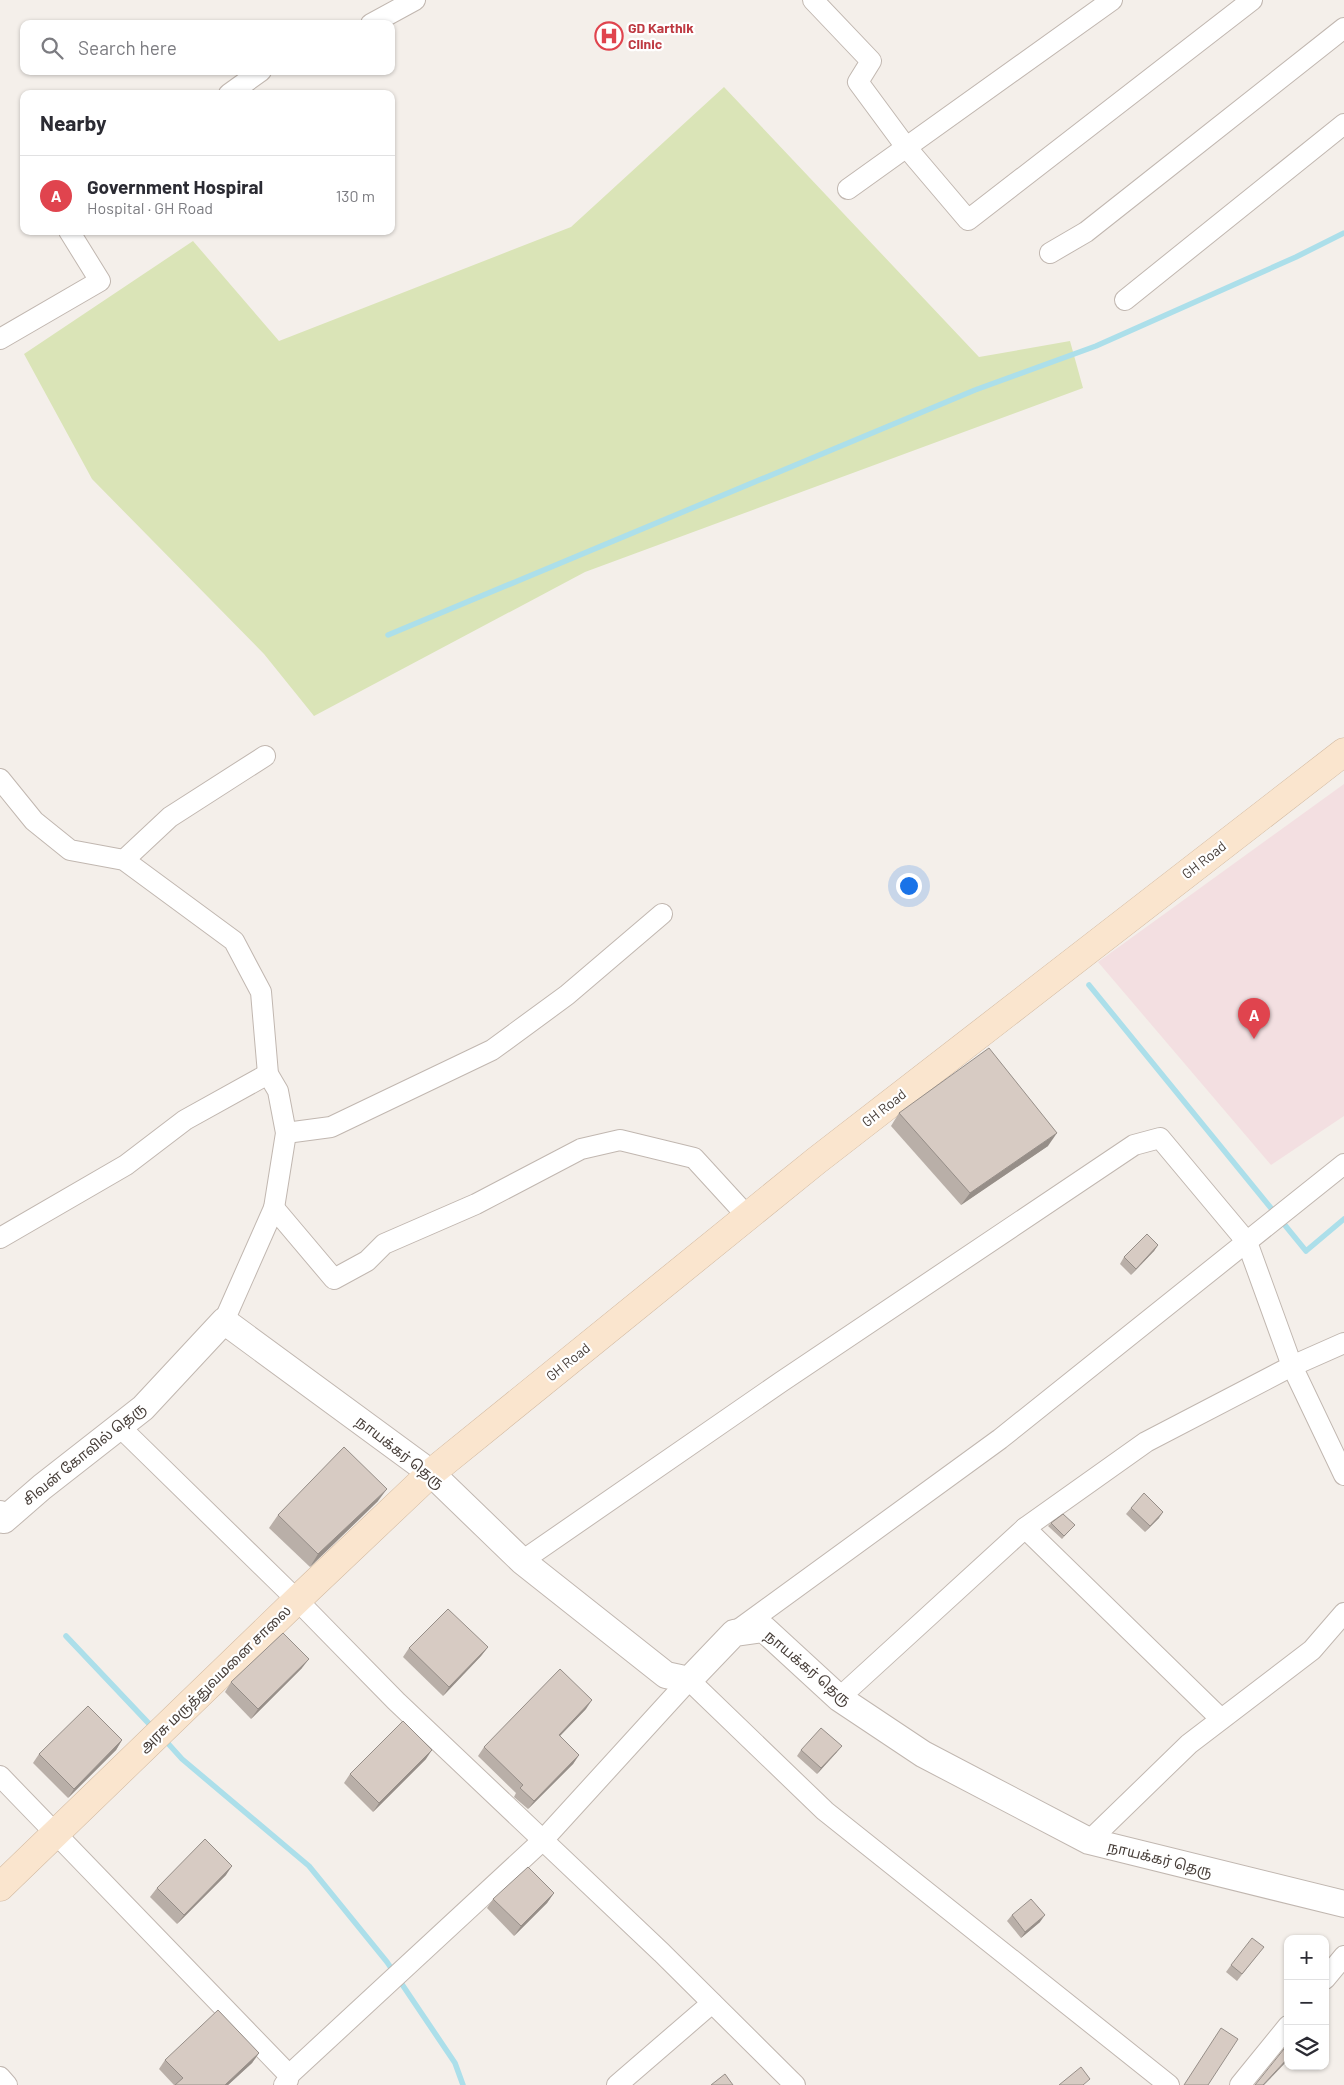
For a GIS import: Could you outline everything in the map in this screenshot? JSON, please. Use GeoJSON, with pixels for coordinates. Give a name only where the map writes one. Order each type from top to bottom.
{"type":"FeatureCollection","features":[{"type":"Feature","properties":{"kind":"main road","name":"GH Road"},"geometry":{"type":"LineString","coordinates":[[431,1473],[816,1161],[1344,752]]}},
{"type":"Feature","properties":{"kind":"main road","name":"அரசு மருத்துவமனை சாலை"},"geometry":{"type":"LineString","coordinates":[[0,1887],[431,1473]]}},
{"type":"Feature","properties":{"kind":"street"},"geometry":{"type":"LineString","coordinates":[[378,20],[415,0]]}},
{"type":"Feature","properties":{"kind":"street"},"geometry":{"type":"LineString","coordinates":[[813,0],[871,61],[858,82],[906,147],[968,220],[1252,0]]}},
{"type":"Feature","properties":{"kind":"street"},"geometry":{"type":"LineString","coordinates":[[848,189],[1112,0]]}},
{"type":"Feature","properties":{"kind":"street"},"geometry":{"type":"LineString","coordinates":[[1050,254],[1086,232],[1344,28]]}},
{"type":"Feature","properties":{"kind":"street"},"geometry":{"type":"LineString","coordinates":[[235,90],[255,75]]}},
{"type":"Feature","properties":{"kind":"street"},"geometry":{"type":"LineString","coordinates":[[1124,300],[1344,124]]}},
{"type":"Feature","properties":{"kind":"street"},"geometry":{"type":"LineString","coordinates":[[0,339],[100,281],[71,235]]}},
{"type":"Feature","properties":{"kind":"street"},"geometry":{"type":"LineString","coordinates":[[124,860],[170,817],[265,756]]}},
{"type":"Feature","properties":{"kind":"street"},"geometry":{"type":"LineString","coordinates":[[0,779],[34,821],[70,850],[124,860],[234,942],[260,992],[268,1074],[278,1091],[286,1133],[274,1208],[224,1321]]}},
{"type":"Feature","properties":{"kind":"street"},"geometry":{"type":"LineString","coordinates":[[286,1133],[331,1127],[492,1050],[566,994],[662,914]]}},
{"type":"Feature","properties":{"kind":"street"},"geometry":{"type":"LineString","coordinates":[[0,1238],[126,1165],[185,1120],[268,1074]]}},
{"type":"Feature","properties":{"kind":"street"},"geometry":{"type":"LineString","coordinates":[[522,1561],[781,1382],[1134,1145],[1160,1138],[1247,1242],[1292,1366],[1344,1475]]}},
{"type":"Feature","properties":{"kind":"street"},"geometry":{"type":"LineString","coordinates":[[274,1208],[334,1279],[367,1261],[384,1244],[476,1204],[581,1149],[620,1140],[694,1158],[748,1217]]}},
{"type":"Feature","properties":{"kind":"street"},"geometry":{"type":"LineString","coordinates":[[0,1776],[56,1833],[286,2080],[543,1840],[734,1633],[1000,1439],[1344,1164]]}},
{"type":"Feature","properties":{"kind":"street","name":"சிவன் கோவில் தெரு"},"geometry":{"type":"LineString","coordinates":[[2,1517],[143,1408],[224,1321]]}},
{"type":"Feature","properties":{"kind":"street","name":"நாயக்கர் தெரு"},"geometry":{"type":"LineString","coordinates":[[224,1321],[431,1473],[522,1561],[666,1674],[689,1680]]}},
{"type":"Feature","properties":{"kind":"street"},"geometry":{"type":"LineString","coordinates":[[840,1698],[1025,1528],[1146,1442],[1292,1366],[1344,1343]]}},
{"type":"Feature","properties":{"kind":"street"},"geometry":{"type":"LineString","coordinates":[[120,1427],[396,1700],[795,2085]]}},
{"type":"Feature","properties":{"kind":"street"},"geometry":{"type":"LineString","coordinates":[[1025,1528],[1221,1719]]}},
{"type":"Feature","properties":{"kind":"street"},"geometry":{"type":"LineString","coordinates":[[1089,1841],[1189,1744],[1312,1650],[1344,1614]]}},
{"type":"Feature","properties":{"kind":"street","name":"நாயக்கர் தெரு"},"geometry":{"type":"LineString","coordinates":[[734,1633],[764,1629],[840,1698],[923,1754],[1089,1841],[1344,1904]]}},
{"type":"Feature","properties":{"kind":"street"},"geometry":{"type":"LineString","coordinates":[[689,1680],[825,1811],[1170,2085]]}},
{"type":"Feature","properties":{"kind":"street"},"geometry":{"type":"LineString","coordinates":[[1329,1974],[1344,1956]]}},
{"type":"Feature","properties":{"kind":"street"},"geometry":{"type":"LineString","coordinates":[[617,2085],[712,2003]]}},
{"type":"Feature","properties":{"kind":"street"},"geometry":{"type":"LineString","coordinates":[[1240,2085],[1284,2031]]}},
{"type":"Feature","properties":{"kind":"street"},"geometry":{"type":"LineString","coordinates":[[0,2077],[7,2085]]}},
{"type":"Feature","properties":{"kind":"shaded area"},"geometry":{"type":"Polygon","coordinates":[[[1344,784],[1344,1116],[1271,1165],[1098,962],[1344,784]]]}},
{"type":"Feature","properties":{"kind":"green space"},"geometry":{"type":"Polygon","coordinates":[[[724,87],[979,357],[1070,341],[1083,388],[585,572],[314,716],[264,654],[92,479],[24,354],[193,241],[279,341],[571,227],[724,87]]]}},
{"type":"Feature","properties":{"kind":"building"},"geometry":{"type":"Polygon","coordinates":[[[989,1048],[1057,1133],[970,1193],[899,1113],[989,1048]]]}},
{"type":"Feature","properties":{"kind":"building"},"geometry":{"type":"Polygon","coordinates":[[[1147,1234],[1158,1245],[1136,1269],[1124,1257],[1147,1234]]]}},
{"type":"Feature","properties":{"kind":"building"},"geometry":{"type":"Polygon","coordinates":[[[344,1447],[387,1489],[318,1554],[278,1515],[344,1447]]]}},
{"type":"Feature","properties":{"kind":"building"},"geometry":{"type":"Polygon","coordinates":[[[1144,1493],[1163,1512],[1150,1526],[1131,1508],[1144,1493]]]}},
{"type":"Feature","properties":{"kind":"building"},"geometry":{"type":"Polygon","coordinates":[[[1063,1514],[1075,1525],[1064,1536],[1051,1523],[1063,1514]]]}},
{"type":"Feature","properties":{"kind":"building"},"geometry":{"type":"Polygon","coordinates":[[[448,1609],[488,1647],[449,1687],[409,1648],[448,1609]]]}},
{"type":"Feature","properties":{"kind":"building"},"geometry":{"type":"Polygon","coordinates":[[[283,1633],[309,1659],[258,1709],[231,1682],[283,1633]]]}},
{"type":"Feature","properties":{"kind":"building"},"geometry":{"type":"Polygon","coordinates":[[[560,1669],[592,1700],[559,1735],[579,1755],[534,1801],[520,1788],[523,1785],[484,1747],[560,1669]]]}},
{"type":"Feature","properties":{"kind":"building"},"geometry":{"type":"Polygon","coordinates":[[[88,1706],[122,1740],[74,1789],[39,1754],[88,1706]]]}},
{"type":"Feature","properties":{"kind":"building"},"geometry":{"type":"Polygon","coordinates":[[[403,1721],[432,1750],[379,1803],[350,1774],[403,1721]]]}},
{"type":"Feature","properties":{"kind":"building"},"geometry":{"type":"Polygon","coordinates":[[[821,1728],[842,1746],[821,1768],[801,1750],[821,1728]]]}},
{"type":"Feature","properties":{"kind":"building"},"geometry":{"type":"Polygon","coordinates":[[[205,1839],[232,1866],[184,1915],[157,1888],[205,1839]]]}},
{"type":"Feature","properties":{"kind":"building"},"geometry":{"type":"Polygon","coordinates":[[[528,1867],[554,1893],[521,1926],[493,1899],[528,1867]]]}},
{"type":"Feature","properties":{"kind":"building"},"geometry":{"type":"Polygon","coordinates":[[[1031,1899],[1045,1915],[1025,1932],[1012,1915],[1031,1899]]]}},
{"type":"Feature","properties":{"kind":"building"},"geometry":{"type":"Polygon","coordinates":[[[1252,1938],[1264,1947],[1242,1974],[1231,1965],[1252,1938]]]}},
{"type":"Feature","properties":{"kind":"building"},"geometry":{"type":"Polygon","coordinates":[[[218,2010],[259,2053],[225,2085],[175,2085],[183,2078],[165,2060],[218,2010]]]}},
{"type":"Feature","properties":{"kind":"building"},"geometry":{"type":"Polygon","coordinates":[[[1221,2028],[1238,2039],[1208,2085],[1184,2085],[1221,2028]]]}},
{"type":"Feature","properties":{"kind":"building"},"geometry":{"type":"Polygon","coordinates":[[[1284,2049],[1284,2062],[1263,2085],[1255,2085],[1284,2049]]]}},
{"type":"Feature","properties":{"kind":"building"},"geometry":{"type":"Polygon","coordinates":[[[1081,2067],[1090,2079],[1083,2085],[1059,2085],[1081,2067]]]}},
{"type":"Feature","properties":{"kind":"building"},"geometry":{"type":"Polygon","coordinates":[[[725,2074],[733,2085],[711,2085],[725,2074]]]}},
{"type":"Feature","properties":{"kind":"waterway"},"geometry":{"type":"LineString","coordinates":[[388,635],[975,390],[1096,346],[1296,257],[1344,233]]}},
{"type":"Feature","properties":{"kind":"waterway"},"geometry":{"type":"LineString","coordinates":[[1089,985],[1306,1251],[1344,1219]]}},
{"type":"Feature","properties":{"kind":"waterway"},"geometry":{"type":"LineString","coordinates":[[66,1636],[154,1729]]}},
{"type":"Feature","properties":{"kind":"waterway"},"geometry":{"type":"LineString","coordinates":[[164,1739],[182,1759],[309,1866],[387,1962],[455,2063],[463,2085]]}},
{"type":"Feature","properties":{"kind":"place","name":"GD Karthik Clinic"},"geometry":{"type":"Point","coordinates":[609,36]}},
{"type":"Feature","properties":{"kind":"place","name":"Government Hospiral"},"geometry":{"type":"Point","coordinates":[1254,1039]}}]}
